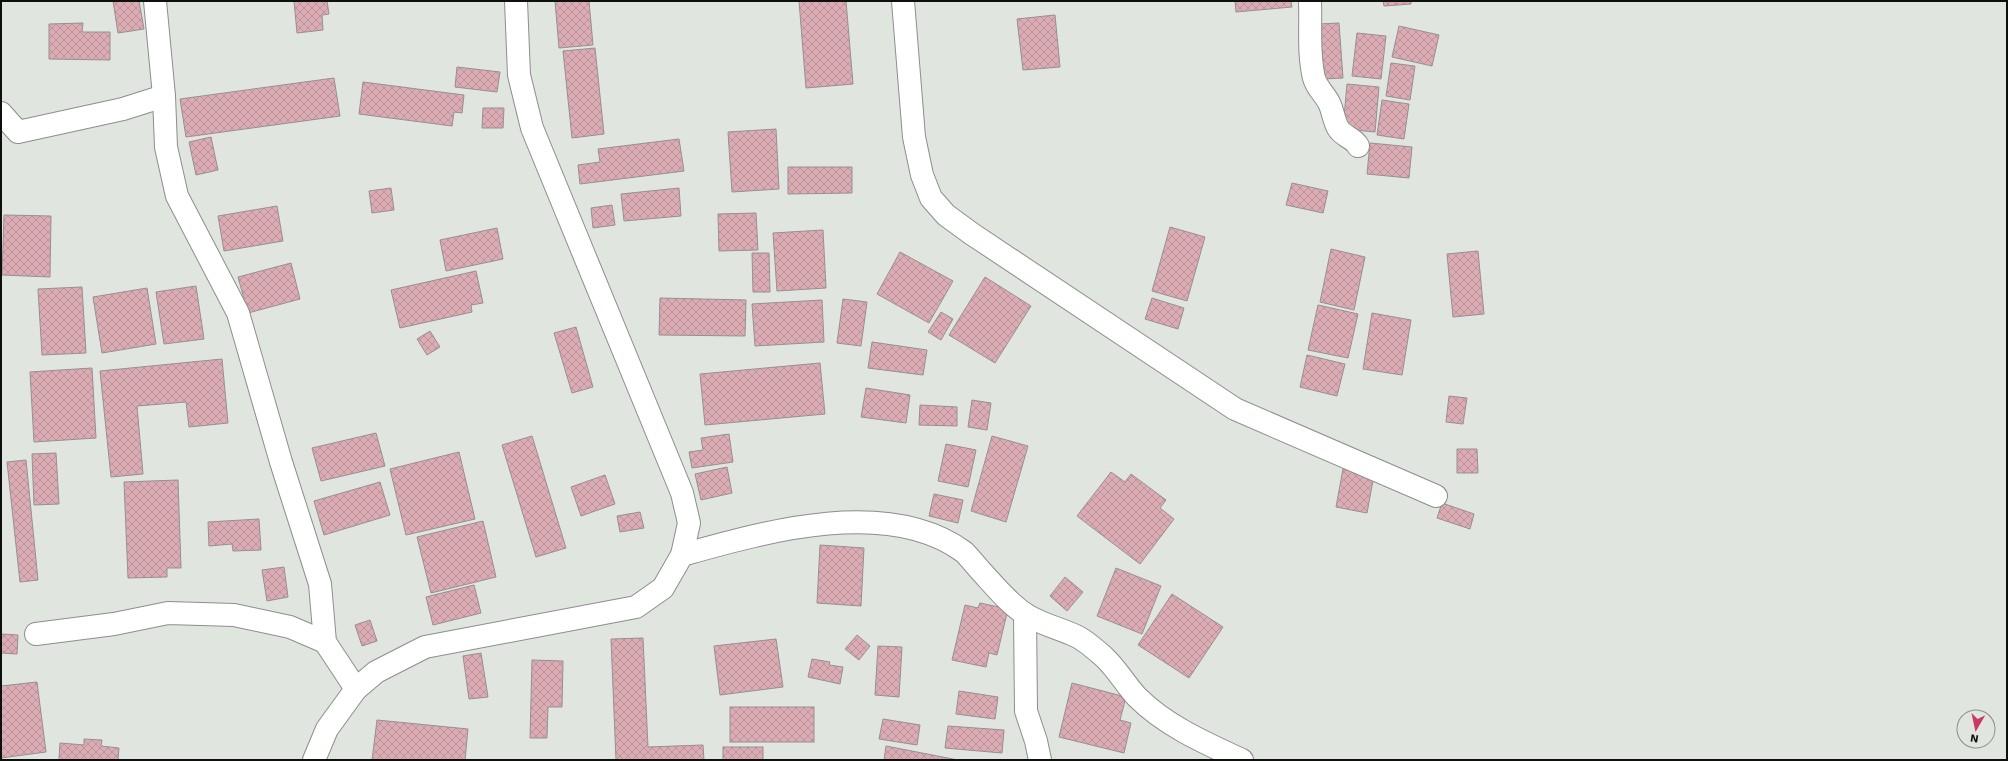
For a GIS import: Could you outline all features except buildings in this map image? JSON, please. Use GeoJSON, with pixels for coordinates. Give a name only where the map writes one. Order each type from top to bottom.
{"type":"FeatureCollection","features":[{"type":"Feature","properties":{"kind":"street"},"geometry":{"type":"LineString","coordinates":[[155,1],[164,96],[166,147],[177,196],[238,312],[281,462],[320,584],[325,642],[356,689]]}},
{"type":"Feature","properties":{"kind":"street"},"geometry":{"type":"LineString","coordinates":[[314,760],[327,729],[356,689],[376,672],[425,647],[636,607],[663,588],[682,555],[689,523],[682,493],[532,128],[519,75],[516,1]]}},
{"type":"Feature","properties":{"kind":"street"},"geometry":{"type":"LineString","coordinates":[[903,1],[914,137],[917,152],[922,175],[931,198],[946,215],[985,243],[1235,409],[1436,496]]}},
{"type":"Feature","properties":{"kind":"street"},"geometry":{"type":"LineString","coordinates":[[1310,1],[1311,50],[1314,78],[1321,93],[1330,105],[1333,118],[1339,130],[1356,141],[1358,146]]}},
{"type":"Feature","properties":{"kind":"street"},"geometry":{"type":"LineString","coordinates":[[1,113],[18,132],[123,109],[164,96]]}},
{"type":"Feature","properties":{"kind":"street"},"geometry":{"type":"LineString","coordinates":[[682,555],[758,534],[813,525],[881,523],[922,532],[945,540],[965,553],[998,590],[1025,614],[1077,636],[1105,658],[1138,697],[1160,716],[1202,742],[1242,760]]}},
{"type":"Feature","properties":{"kind":"street"},"geometry":{"type":"LineString","coordinates":[[36,634],[71,631],[168,613],[176,613],[234,615],[290,627],[325,642]]}},
{"type":"Feature","properties":{"kind":"street"},"geometry":{"type":"LineString","coordinates":[[1025,614],[1026,711],[1036,741],[1040,760]]}}]}
